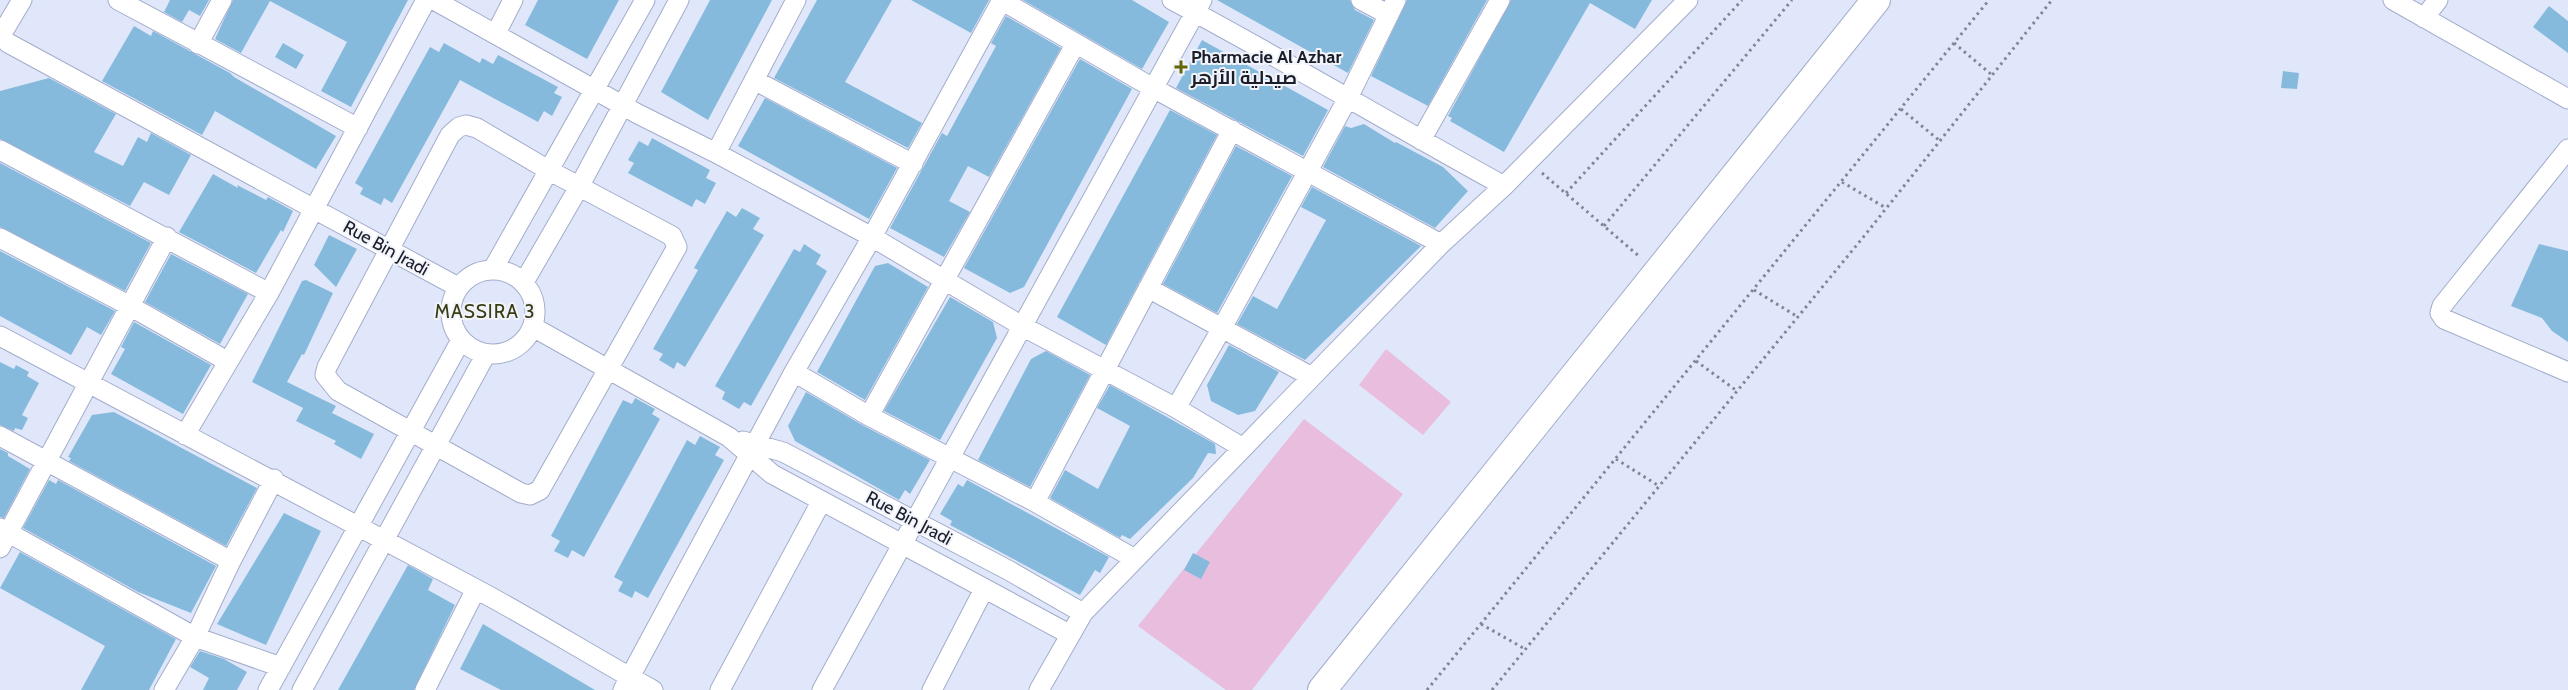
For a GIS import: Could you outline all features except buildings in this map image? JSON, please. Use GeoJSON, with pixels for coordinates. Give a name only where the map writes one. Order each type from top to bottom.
{"type":"FeatureCollection","features":[{"type":"Feature","properties":{"kind":"main road"},"geometry":{"type":"LineString","coordinates":[[1322,690],[1876,0]]}},
{"type":"Feature","properties":{"kind":"street"},"geometry":{"type":"LineString","coordinates":[[2,37],[22,0]]}},
{"type":"Feature","properties":{"kind":"street"},"geometry":{"type":"LineString","coordinates":[[198,44],[222,0]]}},
{"type":"Feature","properties":{"kind":"street"},"geometry":{"type":"LineString","coordinates":[[186,435],[227,361],[269,293],[426,0]]}},
{"type":"Feature","properties":{"kind":"street"},"geometry":{"type":"LineString","coordinates":[[434,0],[623,106],[716,153],[872,237],[1022,326],[1176,408],[1243,448]]}},
{"type":"Feature","properties":{"kind":"street"},"geometry":{"type":"LineString","coordinates":[[496,34],[513,0]]}},
{"type":"Feature","properties":{"kind":"street"},"geometry":{"type":"LineString","coordinates":[[493,269],[645,0]]}},
{"type":"Feature","properties":{"kind":"street"},"geometry":{"type":"LineString","coordinates":[[524,282],[579,187],[679,0]]}},
{"type":"Feature","properties":{"kind":"street"},"geometry":{"type":"LineString","coordinates":[[716,153],[796,0]]}},
{"type":"Feature","properties":{"kind":"street"},"geometry":{"type":"LineString","coordinates":[[626,684],[794,372],[913,164],[1001,0],[1154,88],[1441,244]]}},
{"type":"Feature","properties":{"kind":"street"},"geometry":{"type":"LineString","coordinates":[[1172,0],[1198,6],[1421,140],[1504,186]]}},
{"type":"Feature","properties":{"kind":"street"},"geometry":{"type":"LineString","coordinates":[[1176,408],[1349,96],[1392,7],[1361,0]]}},
{"type":"Feature","properties":{"kind":"street"},"geometry":{"type":"LineString","coordinates":[[1421,140],[1500,0]]}},
{"type":"Feature","properties":{"kind":"street"},"geometry":{"type":"LineString","coordinates":[[1039,690],[1069,634],[1083,613],[1441,244],[1504,186],[1688,0]]}},
{"type":"Feature","properties":{"kind":"street"},"geometry":{"type":"LineString","coordinates":[[2393,0],[2568,99]]}},
{"type":"Feature","properties":{"kind":"street"},"geometry":{"type":"LineString","coordinates":[[2424,18],[2438,0]]}},
{"type":"Feature","properties":{"kind":"street"},"geometry":{"type":"LineString","coordinates":[[130,3],[198,44],[358,128]]}},
{"type":"Feature","properties":{"kind":"street"},"geometry":{"type":"LineString","coordinates":[[822,690],[1198,6]]}},
{"type":"Feature","properties":{"kind":"street","name":"Rue Bin Jradi"},"geometry":{"type":"LineString","coordinates":[[2,37],[458,287]]}},
{"type":"Feature","properties":{"kind":"street"},"geometry":{"type":"LineString","coordinates":[[869,416],[946,281],[1076,42]]}},
{"type":"Feature","properties":{"kind":"street"},"geometry":{"type":"LineString","coordinates":[[754,80],[913,164]]}},
{"type":"Feature","properties":{"kind":"street"},"geometry":{"type":"LineString","coordinates":[[466,125],[477,128],[579,187],[672,236],[677,246],[569,441],[536,493],[530,495],[521,493],[412,430],[338,391],[325,375],[327,367],[391,250],[450,135],[459,127],[466,125]]}},
{"type":"Feature","properties":{"kind":"street"},"geometry":{"type":"LineString","coordinates":[[1035,502],[1232,130]]}},
{"type":"Feature","properties":{"kind":"street"},"geometry":{"type":"LineString","coordinates":[[0,150],[167,237],[269,293]]}},
{"type":"Feature","properties":{"kind":"street"},"geometry":{"type":"LineString","coordinates":[[2568,150],[2442,306],[2440,313],[2444,319],[2568,372]]}},
{"type":"Feature","properties":{"kind":"street"},"geometry":{"type":"LineString","coordinates":[[167,237],[128,305],[47,462],[3,536],[195,637],[281,667]]}},
{"type":"Feature","properties":{"kind":"street"},"geometry":{"type":"LineString","coordinates":[[0,238],[128,305],[227,361]]}},
{"type":"Feature","properties":{"kind":"street"},"geometry":{"type":"LineString","coordinates":[[493,269],[513,274],[524,282],[534,302],[536,315],[533,327],[524,340],[512,350],[496,354],[486,354],[472,349],[461,340],[452,325],[450,314],[451,302],[458,287],[474,273],[493,269]]}},
{"type":"Feature","properties":{"kind":"street"},"geometry":{"type":"LineString","coordinates":[[1148,288],[1312,377]]}},
{"type":"Feature","properties":{"kind":"street","name":"Rue Bin Jradi"},"geometry":{"type":"LineString","coordinates":[[533,327],[753,450],[772,474],[1069,634]]}},
{"type":"Feature","properties":{"kind":"street"},"geometry":{"type":"LineString","coordinates":[[0,336],[476,589],[626,684],[653,690]]}},
{"type":"Feature","properties":{"kind":"street"},"geometry":{"type":"LineString","coordinates":[[268,690],[461,340]]}},
{"type":"Feature","properties":{"kind":"street"},"geometry":{"type":"LineString","coordinates":[[306,689],[486,354]]}},
{"type":"Feature","properties":{"kind":"street"},"geometry":{"type":"LineString","coordinates":[[794,372],[869,416],[1035,502],[1135,559]]}},
{"type":"Feature","properties":{"kind":"street"},"geometry":{"type":"LineString","coordinates":[[0,436],[231,561]]}},
{"type":"Feature","properties":{"kind":"street","name":"Rue Bin Jradi"},"geometry":{"type":"LineString","coordinates":[[753,450],[782,452],[915,521],[1083,613]]}},
{"type":"Feature","properties":{"kind":"street"},"geometry":{"type":"LineString","coordinates":[[164,690],[195,637],[231,561],[274,480]]}},
{"type":"Feature","properties":{"kind":"street"},"geometry":{"type":"LineString","coordinates":[[720,690],[821,502]]}},
{"type":"Feature","properties":{"kind":"street"},"geometry":{"type":"LineString","coordinates":[[424,690],[476,589]]}},
{"type":"Feature","properties":{"kind":"street"},"geometry":{"type":"LineString","coordinates":[[932,690],[984,589]]}},
{"type":"Feature","properties":{"kind":"path"},"geometry":{"type":"LineString","coordinates":[[1566,193],[1742,0]]}},
{"type":"Feature","properties":{"kind":"path"},"geometry":{"type":"LineString","coordinates":[[1604,226],[1792,0]]}},
{"type":"Feature","properties":{"kind":"path"},"geometry":{"type":"LineString","coordinates":[[1427,690],[1990,0]]}},
{"type":"Feature","properties":{"kind":"path"},"geometry":{"type":"LineString","coordinates":[[1492,690],[1886,208],[2052,0]]}},
{"type":"Feature","properties":{"kind":"path"},"geometry":{"type":"LineString","coordinates":[[1954,43],[1992,75]]}},
{"type":"Feature","properties":{"kind":"path"},"geometry":{"type":"LineString","coordinates":[[1901,109],[1940,141]]}},
{"type":"Feature","properties":{"kind":"path"},"geometry":{"type":"LineString","coordinates":[[1528,161],[1658,272]]}},
{"type":"Feature","properties":{"kind":"path"},"geometry":{"type":"LineString","coordinates":[[1842,182],[1886,208]]}},
{"type":"Feature","properties":{"kind":"path"},"geometry":{"type":"LineString","coordinates":[[1754,290],[1798,316]]}},
{"type":"Feature","properties":{"kind":"path"},"geometry":{"type":"LineString","coordinates":[[1696,361],[1737,391]]}},
{"type":"Feature","properties":{"kind":"path"},"geometry":{"type":"LineString","coordinates":[[1616,459],[1659,486]]}},
{"type":"Feature","properties":{"kind":"path"},"geometry":{"type":"LineString","coordinates":[[1481,624],[1525,649]]}},
{"type":"Feature","properties":{"kind":"shaded area"},"geometry":{"type":"Polygon","coordinates":[[[1386,349],[1451,402],[1423,435],[1359,385],[1386,349]]]}},
{"type":"Feature","properties":{"kind":"shaded area"},"geometry":{"type":"Polygon","coordinates":[[[1304,419],[1403,494],[1252,690],[1226,690],[1138,626],[1304,419]]]}},
{"type":"Feature","properties":{"kind":"place","name":"Pharmacie Al Azhar صيدلية الأزهر"},"geometry":{"type":"Point","coordinates":[1181,67]}},
{"type":"Feature","properties":{"kind":"district","name":"MASSIRA 3"},"geometry":{"type":"Point","coordinates":[485,311]}}]}
